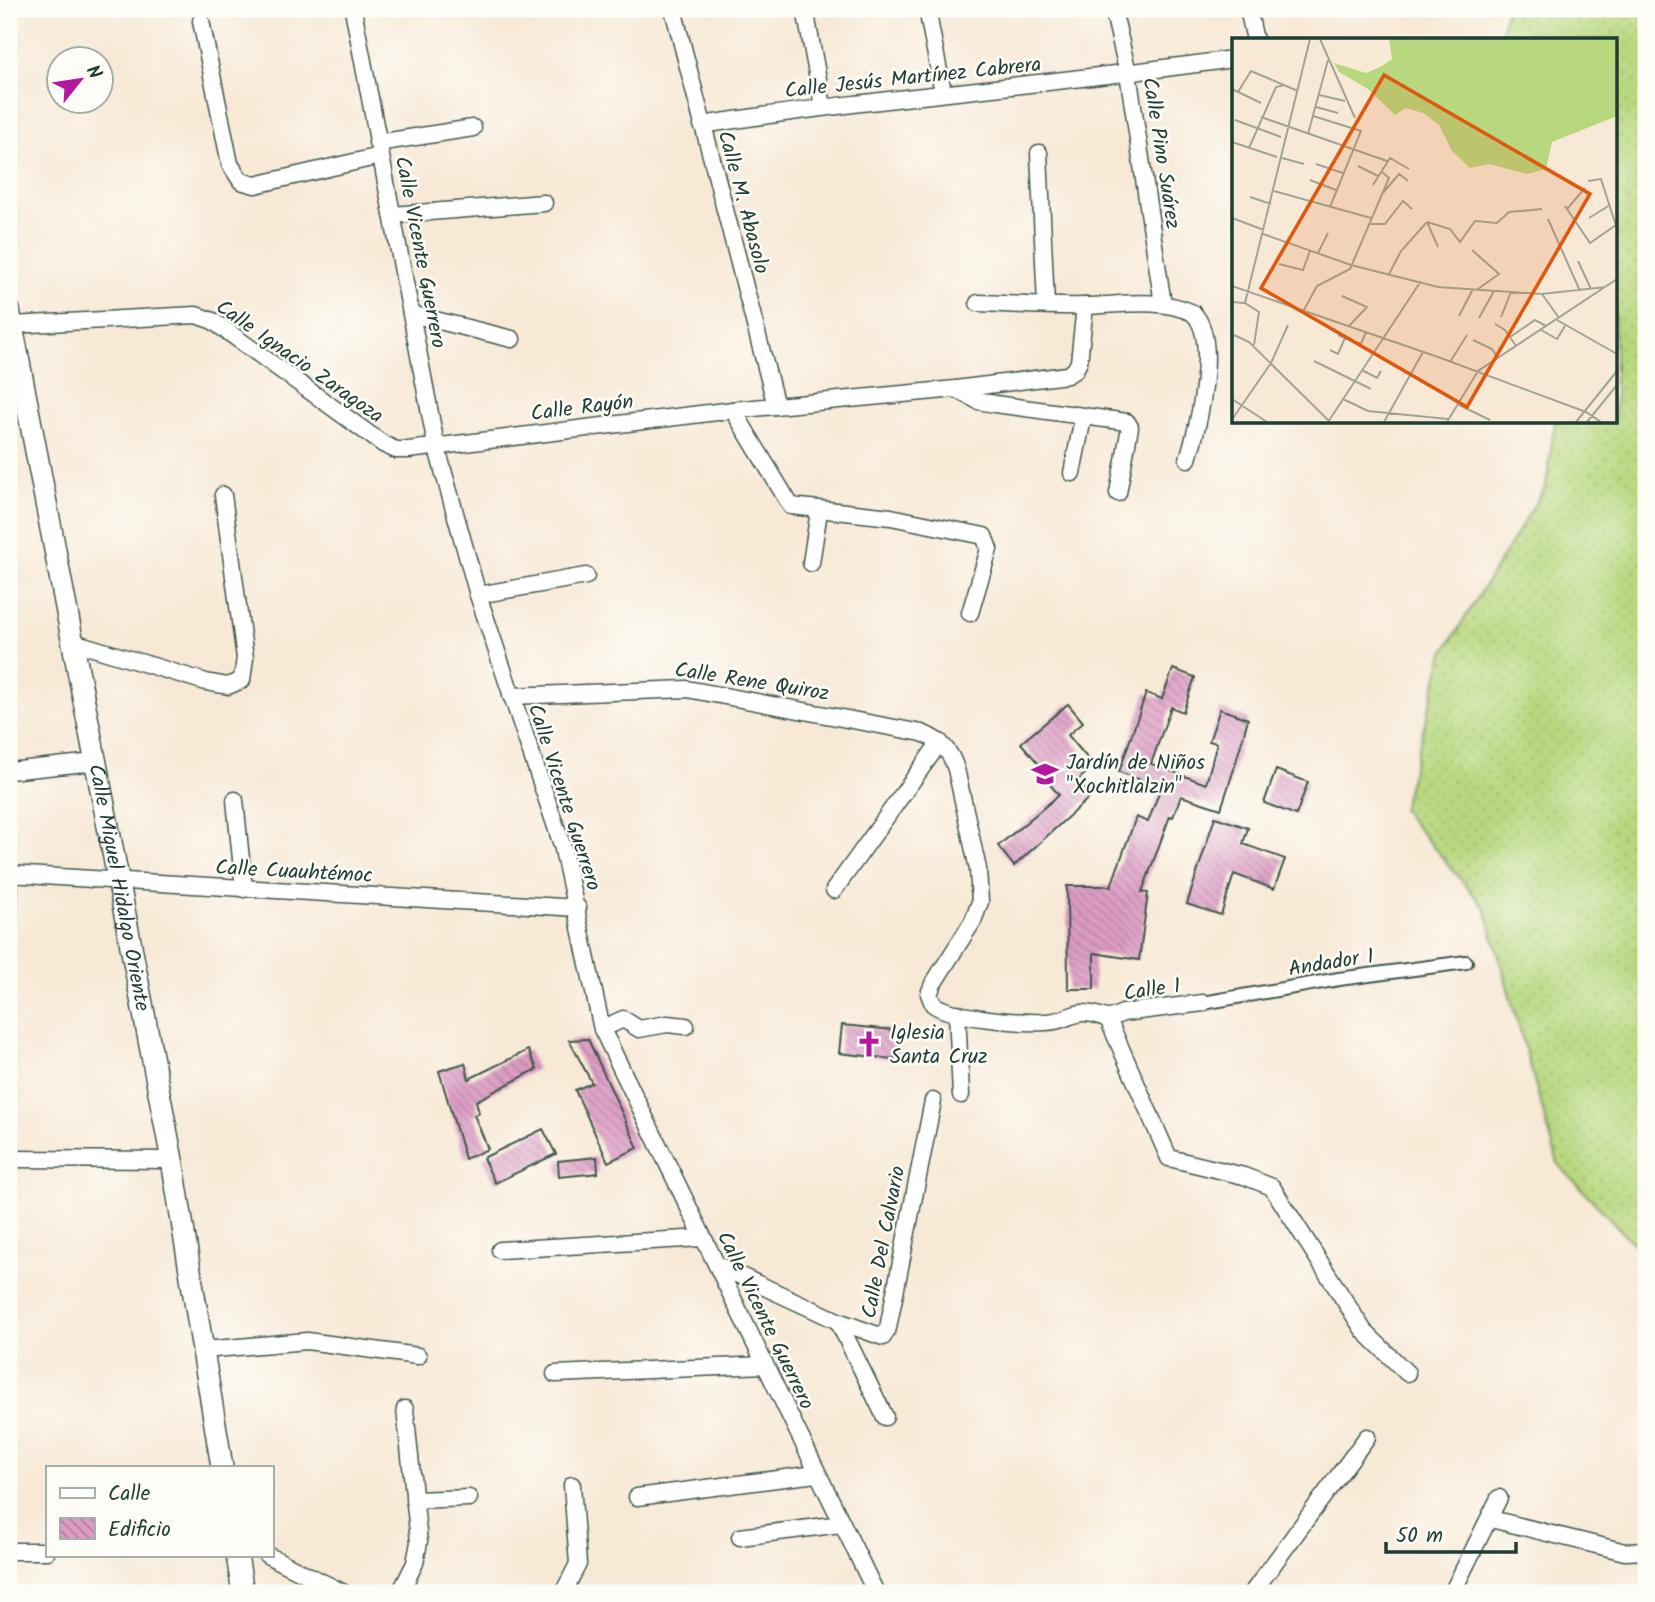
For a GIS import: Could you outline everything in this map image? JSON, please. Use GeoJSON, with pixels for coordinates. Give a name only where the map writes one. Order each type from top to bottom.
{"type":"FeatureCollection","features":[{"type":"Feature","properties":{"kind":"street","name":"Calle Vicente Guerrero"},"geometry":{"type":"LineString","coordinates":[[353,9],[436,445],[478,595],[559,835],[578,908],[602,1029],[876,1593]]}},
{"type":"Feature","properties":{"kind":"street","name":"Calle M. Abasolo"},"geometry":{"type":"LineString","coordinates":[[673,9],[776,406]]}},
{"type":"Feature","properties":{"kind":"street"},"geometry":{"type":"LineString","coordinates":[[805,9],[823,106]]}},
{"type":"Feature","properties":{"kind":"street"},"geometry":{"type":"LineString","coordinates":[[927,9],[943,92]]}},
{"type":"Feature","properties":{"kind":"street","name":"Calle Pino Suárez"},"geometry":{"type":"LineString","coordinates":[[1113,9],[1129,73],[1163,304]]}},
{"type":"Feature","properties":{"kind":"street"},"geometry":{"type":"LineString","coordinates":[[1248,9],[1255,38]]}},
{"type":"Feature","properties":{"kind":"street"},"geometry":{"type":"LineString","coordinates":[[201,22],[230,164],[241,181],[255,185],[379,149],[473,128]]}},
{"type":"Feature","properties":{"kind":"street","name":"Calle Jesús Martínez Cabrera"},"geometry":{"type":"LineString","coordinates":[[702,125],[823,106],[1232,59]]}},
{"type":"Feature","properties":{"kind":"street"},"geometry":{"type":"LineString","coordinates":[[1039,153],[1046,305]]}},
{"type":"Feature","properties":{"kind":"street"},"geometry":{"type":"LineString","coordinates":[[392,215],[544,203]]}},
{"type":"Feature","properties":{"kind":"street"},"geometry":{"type":"LineString","coordinates":[[978,303],[1085,306],[1163,304],[1185,309],[1200,321],[1205,370],[1197,428],[1188,459]]}},
{"type":"Feature","properties":{"kind":"street","name":"Calle Rayón"},"geometry":{"type":"LineString","coordinates":[[436,445],[733,410],[956,389],[1073,372],[1079,362],[1085,306]]}},
{"type":"Feature","properties":{"kind":"street"},"geometry":{"type":"LineString","coordinates":[[411,314],[512,339]]}},
{"type":"Feature","properties":{"kind":"street","name":"Calle Ignacio Zaragoza"},"geometry":{"type":"LineString","coordinates":[[10,318],[196,315],[213,321],[383,444],[408,450],[436,445]]}},
{"type":"Feature","properties":{"kind":"street","name":"Calle Miguel Hidalgo Oriente"},"geometry":{"type":"LineString","coordinates":[[10,318],[70,641],[172,1160],[222,1466]]}},
{"type":"Feature","properties":{"kind":"street","name":"Calle Rayón"},"geometry":{"type":"LineString","coordinates":[[956,389],[978,401],[1129,423],[1118,493]]}},
{"type":"Feature","properties":{"kind":"street"},"geometry":{"type":"LineString","coordinates":[[733,410],[785,499],[798,508],[891,517],[984,536],[989,549],[970,613]]}},
{"type":"Feature","properties":{"kind":"street"},"geometry":{"type":"LineString","coordinates":[[1072,472],[1083,418]]}},
{"type":"Feature","properties":{"kind":"street"},"geometry":{"type":"LineString","coordinates":[[70,641],[206,682],[233,685],[242,680],[245,658],[223,495]]}},
{"type":"Feature","properties":{"kind":"street"},"geometry":{"type":"LineString","coordinates":[[811,563],[819,511]]}},
{"type":"Feature","properties":{"kind":"street"},"geometry":{"type":"LineString","coordinates":[[478,595],[586,576]]}},
{"type":"Feature","properties":{"kind":"street","name":"Calle Rene Quiroz"},"geometry":{"type":"LineString","coordinates":[[511,696],[687,689],[922,733],[940,742]]}},
{"type":"Feature","properties":{"kind":"street"},"geometry":{"type":"LineString","coordinates":[[834,890],[940,742],[952,757],[956,769],[978,869],[980,902],[973,921],[933,985],[930,1000],[939,1009],[957,1013],[1048,1023],[1078,1013],[1108,1019],[1169,1158],[1244,1176],[1272,1187],[1364,1331],[1407,1373]]}},
{"type":"Feature","properties":{"kind":"street"},"geometry":{"type":"LineString","coordinates":[[9,771],[94,762]]}},
{"type":"Feature","properties":{"kind":"street"},"geometry":{"type":"LineString","coordinates":[[235,800],[244,889]]}},
{"type":"Feature","properties":{"kind":"street"},"geometry":{"type":"LineString","coordinates":[[9,920],[10,874]]}},
{"type":"Feature","properties":{"kind":"street","name":"Calle Cuauhtémoc"},"geometry":{"type":"LineString","coordinates":[[10,874],[578,908]]}},
{"type":"Feature","properties":{"kind":"street","name":"Andador 1"},"geometry":{"type":"LineString","coordinates":[[1203,1003],[1339,979],[1466,962]]}},
{"type":"Feature","properties":{"kind":"street","name":"Calle 1"},"geometry":{"type":"LineString","coordinates":[[1108,1019],[1123,1013],[1203,1003]]}},
{"type":"Feature","properties":{"kind":"street"},"geometry":{"type":"LineString","coordinates":[[957,1013],[961,1096]]}},
{"type":"Feature","properties":{"kind":"street"},"geometry":{"type":"LineString","coordinates":[[602,1029],[623,1019],[639,1029],[667,1024],[686,1026]]}},
{"type":"Feature","properties":{"kind":"street","name":"Calle Del Calvario"},"geometry":{"type":"LineString","coordinates":[[717,1265],[838,1321],[883,1337],[888,1328],[933,1101]]}},
{"type":"Feature","properties":{"kind":"street"},"geometry":{"type":"LineString","coordinates":[[9,1159],[172,1160]]}},
{"type":"Feature","properties":{"kind":"street"},"geometry":{"type":"LineString","coordinates":[[500,1250],[702,1238]]}},
{"type":"Feature","properties":{"kind":"street"},"geometry":{"type":"LineString","coordinates":[[838,1321],[885,1417]]}},
{"type":"Feature","properties":{"kind":"street"},"geometry":{"type":"LineString","coordinates":[[203,1350],[307,1341],[418,1356]]}},
{"type":"Feature","properties":{"kind":"street"},"geometry":{"type":"LineString","coordinates":[[555,1374],[765,1365]]}},
{"type":"Feature","properties":{"kind":"street"},"geometry":{"type":"LineString","coordinates":[[400,1593],[418,1554],[405,1409]]}},
{"type":"Feature","properties":{"kind":"street"},"geometry":{"type":"LineString","coordinates":[[1252,1593],[1367,1437]]}},
{"type":"Feature","properties":{"kind":"street"},"geometry":{"type":"LineString","coordinates":[[637,1497],[816,1474]]}},
{"type":"Feature","properties":{"kind":"street"},"geometry":{"type":"LineString","coordinates":[[563,1593],[579,1564],[572,1485]]}},
{"type":"Feature","properties":{"kind":"street"},"geometry":{"type":"LineString","coordinates":[[414,1500],[469,1498]]}},
{"type":"Feature","properties":{"kind":"street"},"geometry":{"type":"LineString","coordinates":[[1452,1593],[1491,1519],[1499,1498]]}},
{"type":"Feature","properties":{"kind":"street"},"geometry":{"type":"LineString","coordinates":[[1491,1519],[1625,1552],[1646,1551]]}},
{"type":"Feature","properties":{"kind":"street"},"geometry":{"type":"LineString","coordinates":[[740,1538],[841,1524]]}},
{"type":"Feature","properties":{"kind":"street"},"geometry":{"type":"LineString","coordinates":[[9,1551],[46,1551]]}},
{"type":"Feature","properties":{"kind":"street"},"geometry":{"type":"LineString","coordinates":[[237,1556],[243,1593]]}},
{"type":"Feature","properties":{"kind":"street"},"geometry":{"type":"LineString","coordinates":[[269,1556],[344,1593]]}},
{"type":"Feature","properties":{"kind":"green space"},"geometry":{"type":"Polygon","coordinates":[[[1507,9],[1646,9],[1646,1257],[1558,1164],[1485,908],[1402,810],[1444,652],[1546,486],[1555,424],[1616,424],[1616,38],[1500,38],[1507,9]]]}},
{"type":"Feature","properties":{"kind":"building"},"geometry":{"type":"Polygon","coordinates":[[[1173,669],[1195,677],[1183,712],[1171,707],[1151,764],[1206,784],[1217,743],[1209,741],[1220,709],[1248,719],[1221,809],[1181,796],[1173,817],[1170,816],[1142,892],[1148,893],[1139,960],[1094,953],[1094,989],[1068,989],[1067,886],[1111,886],[1136,817],[1148,822],[1161,787],[1119,772],[1146,693],[1162,699],[1173,669]]]}},
{"type":"Feature","properties":{"kind":"building"},"geometry":{"type":"Polygon","coordinates":[[[1068,704],[1083,722],[1068,735],[1094,766],[1078,780],[1091,796],[1014,866],[998,846],[1059,795],[1040,773],[1044,770],[1021,743],[1068,704]]]}},
{"type":"Feature","properties":{"kind":"building"},"geometry":{"type":"Polygon","coordinates":[[[1276,770],[1308,782],[1296,815],[1264,803],[1276,770]]]}},
{"type":"Feature","properties":{"kind":"building"},"geometry":{"type":"Polygon","coordinates":[[[1215,817],[1248,828],[1243,844],[1285,859],[1274,889],[1234,874],[1221,915],[1187,904],[1215,817]]]}},
{"type":"Feature","properties":{"kind":"building","name":"Iglesia Santa Cruz"},"geometry":{"type":"Polygon","coordinates":[[[842,1025],[894,1030],[899,1035],[898,1054],[893,1059],[839,1053],[842,1025]]]}},
{"type":"Feature","properties":{"kind":"building"},"geometry":{"type":"Polygon","coordinates":[[[588,1039],[638,1148],[608,1162],[575,1090],[592,1083],[569,1040],[588,1039]]]}},
{"type":"Feature","properties":{"kind":"building"},"geometry":{"type":"Polygon","coordinates":[[[528,1050],[537,1069],[476,1101],[479,1113],[474,1115],[488,1149],[465,1159],[439,1071],[465,1063],[469,1079],[528,1050]]]}},
{"type":"Feature","properties":{"kind":"building"},"geometry":{"type":"Polygon","coordinates":[[[543,1129],[556,1154],[495,1183],[483,1158],[543,1129]]]}},
{"type":"Feature","properties":{"kind":"building"},"geometry":{"type":"Polygon","coordinates":[[[597,1157],[598,1173],[559,1177],[558,1161],[597,1157]]]}},
{"type":"Feature","properties":{"kind":"place","name":"Jardín de Niños \"Xochitlalzin\""},"geometry":{"type":"Point","coordinates":[1045,774]}},
{"type":"Feature","properties":{"kind":"place","name":"Iglesia Santa Cruz"},"geometry":{"type":"Point","coordinates":[869,1044]}}]}
